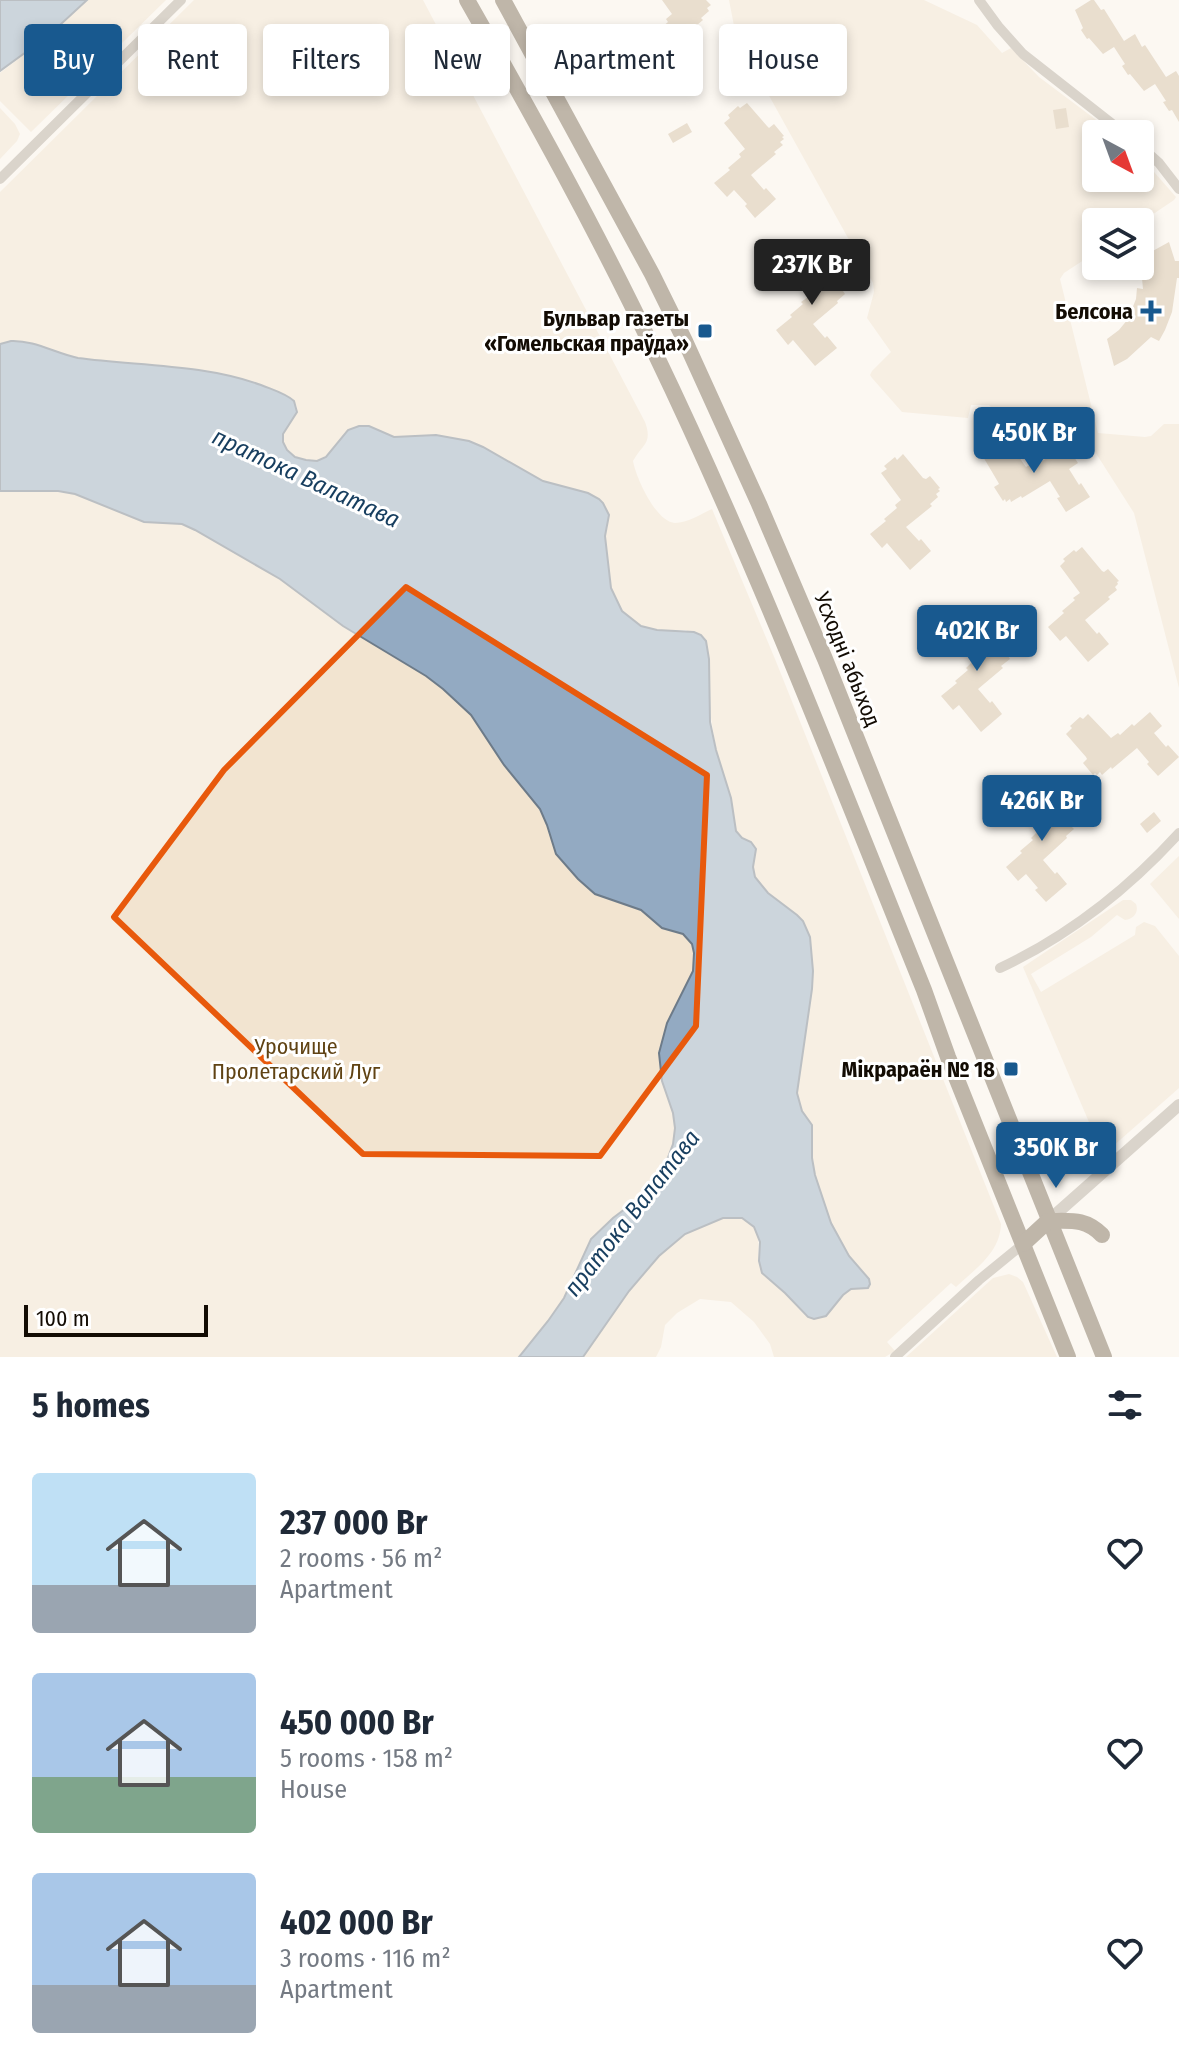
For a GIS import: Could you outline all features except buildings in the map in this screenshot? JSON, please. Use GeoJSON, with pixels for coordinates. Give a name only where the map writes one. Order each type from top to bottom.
{"type":"FeatureCollection","features":[{"type":"Feature","properties":{"kind":"main road"},"geometry":{"type":"LineString","coordinates":[[467,0],[623,287],[752,568],[1068,1357]]}},
{"type":"Feature","properties":{"kind":"main road","name":"Усходні абыход"},"geometry":{"type":"LineString","coordinates":[[503,0],[652,274],[727,433],[825,659],[1104,1357]]}},
{"type":"Feature","properties":{"kind":"main road"},"geometry":{"type":"LineString","coordinates":[[1023,1244],[1048,1221],[1085,1222],[1102,1235]]}},
{"type":"Feature","properties":{"kind":"street"},"geometry":{"type":"LineString","coordinates":[[0,179],[181,0]]}},
{"type":"Feature","properties":{"kind":"street"},"geometry":{"type":"LineString","coordinates":[[979,0],[1023,54],[1107,120]]}},
{"type":"Feature","properties":{"kind":"street"},"geometry":{"type":"LineString","coordinates":[[1154,159],[1179,189]]}},
{"type":"Feature","properties":{"kind":"street"},"geometry":{"type":"LineString","coordinates":[[1000,968],[1058,935],[1115,895],[1179,833]]}},
{"type":"Feature","properties":{"kind":"street"},"geometry":{"type":"LineString","coordinates":[[1048,1221],[1179,1105]]}},
{"type":"Feature","properties":{"kind":"street"},"geometry":{"type":"LineString","coordinates":[[895,1357],[1023,1244]]}},
{"type":"Feature","properties":{"kind":"highlighted area"},"geometry":{"type":"Polygon","coordinates":[[[406,587],[707,775],[696,1026],[600,1156],[363,1154],[114,917],[224,770],[406,587]]]}},
{"type":"Feature","properties":{"kind":"green space"},"geometry":{"type":"Polygon","coordinates":[[[87,0],[166,0],[138,24],[122,43],[122,24],[61,24],[87,0]]]}},
{"type":"Feature","properties":{"kind":"green space"},"geometry":{"type":"Polygon","coordinates":[[[194,0],[423,0],[436,24],[405,24],[405,96],[474,96],[645,422],[647,440],[633,461],[648,498],[661,515],[675,523],[712,509],[1001,1224],[996,1244],[985,1260],[956,1287],[951,1283],[887,1342],[895,1351],[885,1357],[774,1357],[770,1344],[754,1322],[731,1302],[700,1299],[677,1313],[665,1325],[656,1357],[583,1357],[625,1295],[658,1256],[697,1227],[725,1218],[734,1217],[750,1223],[758,1237],[759,1264],[763,1272],[808,1317],[824,1316],[846,1292],[865,1289],[870,1284],[868,1277],[849,1256],[831,1223],[815,1175],[808,1118],[802,1111],[797,1093],[812,989],[810,937],[803,921],[768,893],[755,877],[756,849],[736,831],[731,798],[716,750],[709,705],[708,648],[686,630],[657,630],[641,626],[622,611],[611,588],[605,536],[608,526],[599,499],[543,481],[483,447],[394,437],[363,426],[351,429],[323,458],[304,460],[288,451],[283,440],[297,412],[295,403],[284,394],[200,370],[78,358],[20,342],[0,344],[0,192],[97,96],[122,96],[122,71],[138,55],[138,96],[247,96],[247,24],[170,24],[194,0]]]}},
{"type":"Feature","properties":{"kind":"green space"},"geometry":{"type":"Polygon","coordinates":[[[729,0],[924,0],[977,25],[1002,53],[1011,48],[1039,77],[1096,120],[1082,120],[1082,192],[1154,192],[1154,172],[1176,197],[1154,214],[1154,208],[1082,208],[1082,261],[1060,279],[1098,433],[1145,437],[1151,436],[1164,424],[1179,424],[1179,688],[1134,513],[1083,433],[995,429],[992,427],[992,408],[989,405],[971,405],[968,418],[902,412],[870,375],[891,352],[867,318],[874,292],[873,283],[769,96],[847,96],[847,24],[734,24],[729,0]]]}},
{"type":"Feature","properties":{"kind":"green space"},"geometry":{"type":"Polygon","coordinates":[[[24,54],[24,96],[68,96],[31,132],[0,101],[0,73],[24,54]]]}},
{"type":"Feature","properties":{"kind":"green space"},"geometry":{"type":"Polygon","coordinates":[[[0,108],[20,134],[0,159],[0,108]]]}},
{"type":"Feature","properties":{"kind":"green space","name":"Урочище Пролетарский Луг"},"geometry":{"type":"Polygon","coordinates":[[[39,490],[75,494],[144,522],[182,524],[195,529],[280,579],[343,626],[426,676],[471,715],[504,765],[540,809],[556,854],[577,879],[595,894],[641,910],[662,928],[683,934],[692,944],[693,971],[659,1053],[662,1081],[675,1128],[667,1160],[642,1196],[591,1239],[564,1298],[519,1357],[0,1357],[0,491],[39,490]]]}},
{"type":"Feature","properties":{"kind":"green space"},"geometry":{"type":"Polygon","coordinates":[[[1179,856],[1179,919],[1150,884],[1179,856]]]}},
{"type":"Feature","properties":{"kind":"green space"},"geometry":{"type":"Polygon","coordinates":[[[1123,900],[1136,904],[1133,917],[1125,920],[1117,915],[1091,937],[1031,974],[1041,992],[1135,935],[1136,927],[1144,922],[1155,926],[1179,956],[1179,1088],[1104,1151],[1100,1148],[1023,967],[1123,900]]]}},
{"type":"Feature","properties":{"kind":"green space"},"geometry":{"type":"Polygon","coordinates":[[[1009,1274],[1023,1282],[1057,1357],[906,1357],[993,1278],[1009,1274]]]}},
{"type":"Feature","properties":{"kind":"water"},"geometry":{"type":"Polygon","coordinates":[[[0,0],[87,0],[61,24],[24,24],[24,54],[0,71],[0,0]]]}},
{"type":"Feature","properties":{"kind":"water","name":"пратока Валатава"},"geometry":{"type":"Polygon","coordinates":[[[11,341],[78,358],[217,373],[279,392],[294,401],[297,412],[283,434],[287,450],[295,457],[317,461],[326,457],[348,430],[359,426],[369,426],[394,437],[436,435],[469,441],[543,481],[588,493],[603,503],[609,515],[605,536],[611,588],[622,611],[641,626],[694,632],[706,641],[710,722],[731,798],[736,831],[756,849],[755,877],[768,893],[803,921],[810,937],[812,989],[797,1093],[802,1111],[812,1125],[815,1175],[831,1223],[849,1256],[869,1279],[868,1288],[851,1289],[826,1316],[808,1317],[762,1273],[760,1242],[754,1227],[742,1218],[723,1218],[685,1234],[659,1256],[629,1291],[583,1357],[519,1357],[564,1298],[591,1239],[642,1196],[667,1160],[675,1128],[662,1081],[659,1053],[667,1023],[693,971],[692,944],[683,934],[662,928],[641,910],[595,894],[578,879],[556,854],[540,809],[504,765],[471,715],[426,676],[343,626],[280,579],[182,524],[144,522],[75,494],[0,491],[0,344],[11,341]]]}},
{"type":"Feature","properties":{"kind":"place","name":"Белсона"},"geometry":{"type":"Point","coordinates":[1151,311]}},
{"type":"Feature","properties":{"kind":"place","name":"Бульвар газеты «Гомельская праўда»"},"geometry":{"type":"Point","coordinates":[705,331]}},
{"type":"Feature","properties":{"kind":"place","name":"Мікрараён № 18"},"geometry":{"type":"Point","coordinates":[1011,1069]}}]}
